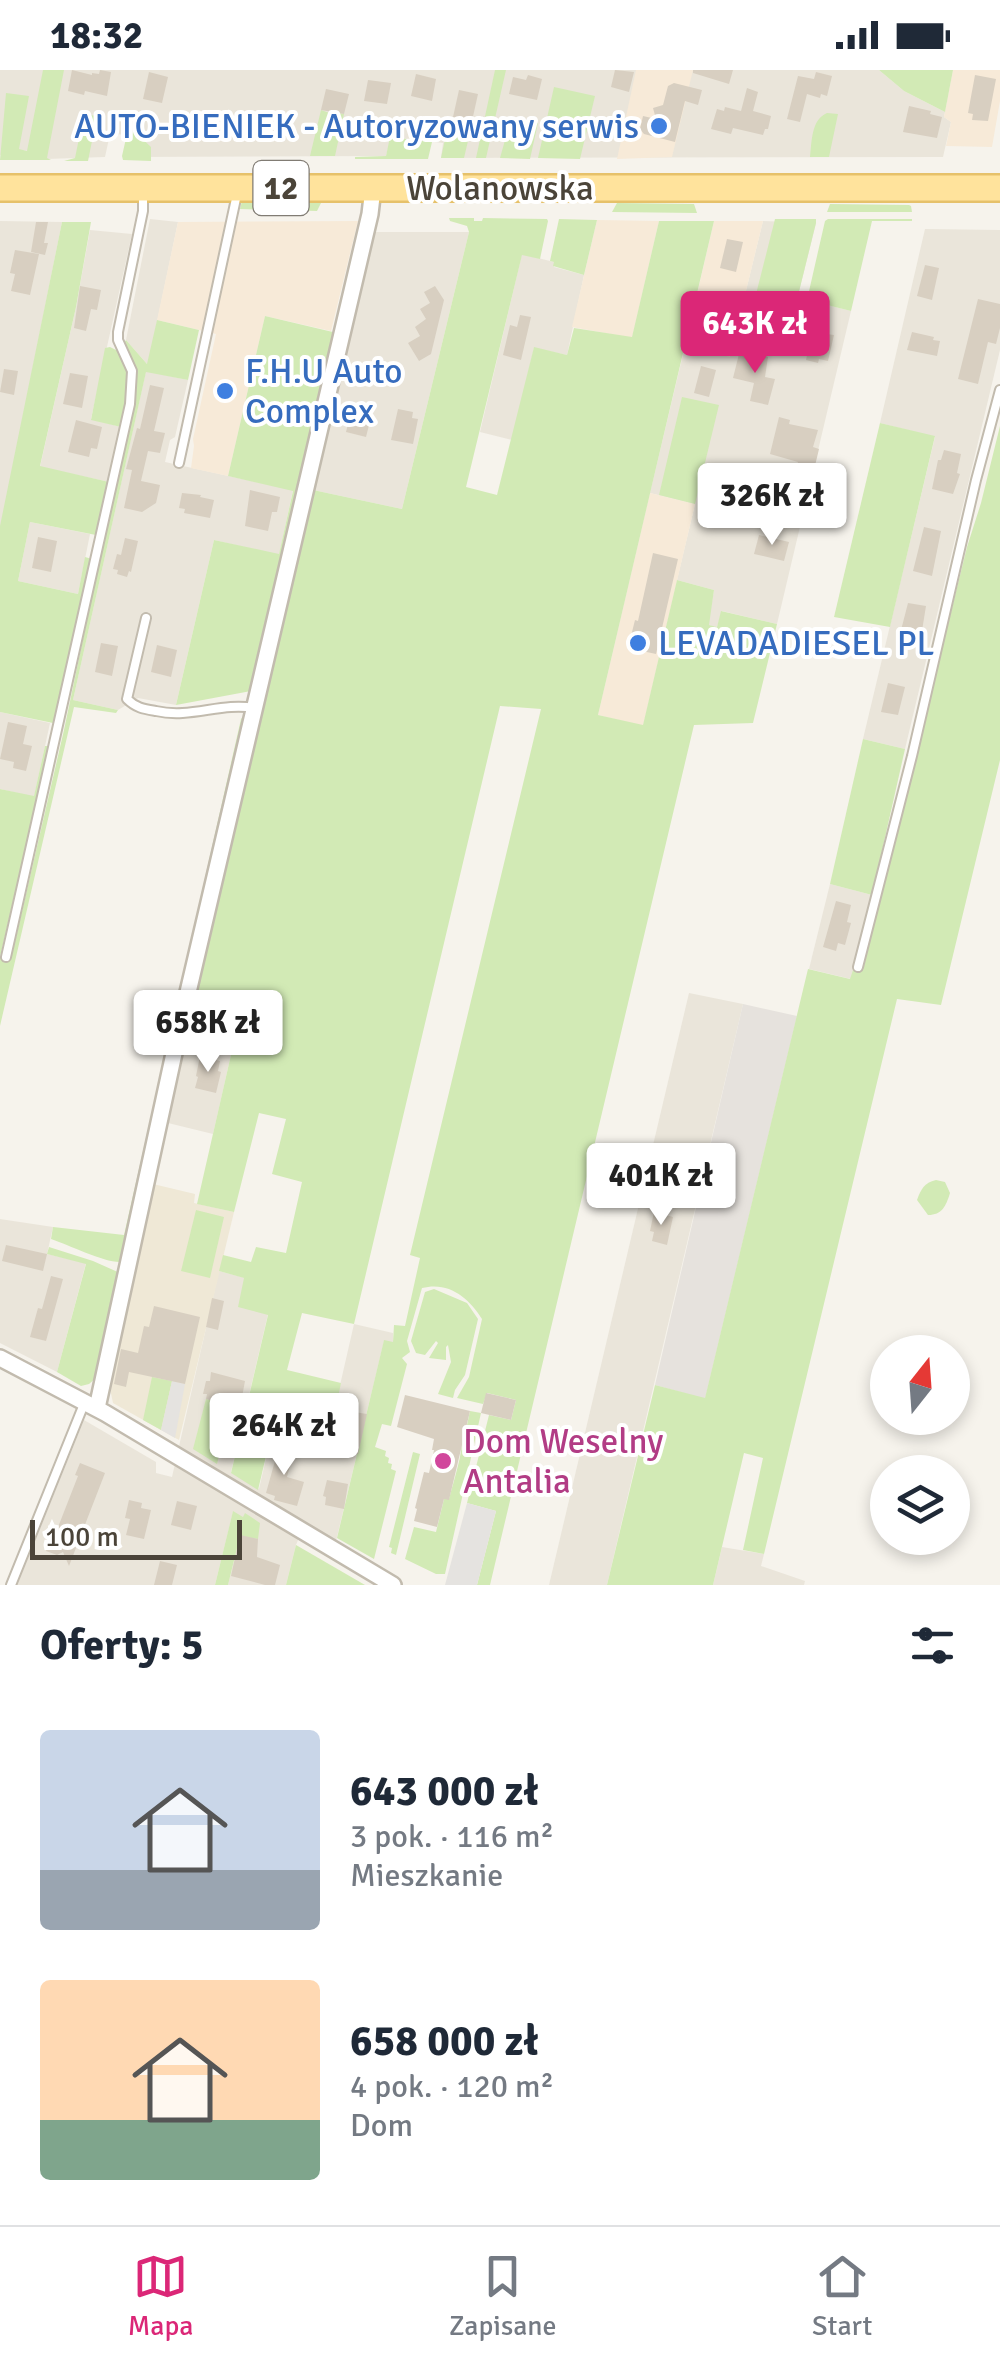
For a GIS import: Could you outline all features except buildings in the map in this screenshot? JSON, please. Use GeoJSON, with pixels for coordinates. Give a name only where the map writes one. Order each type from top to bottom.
{"type":"FeatureCollection","features":[{"type":"Feature","properties":{"kind":"main road","name":"Wolanowska"},"geometry":{"type":"LineString","coordinates":[[0,188],[1000,188]]}},
{"type":"Feature","properties":{"kind":"street"},"geometry":{"type":"LineString","coordinates":[[91,1404],[373,188]]}},
{"type":"Feature","properties":{"kind":"street"},"geometry":{"type":"LineString","coordinates":[[0,1358],[91,1404],[389,1584]]}},
{"type":"Feature","properties":{"kind":"lane"},"geometry":{"type":"LineString","coordinates":[[6,957],[130,404],[132,372],[118,332],[143,211],[143,188]]}},
{"type":"Feature","properties":{"kind":"lane"},"geometry":{"type":"LineString","coordinates":[[179,463],[239,188]]}},
{"type":"Feature","properties":{"kind":"lane"},"geometry":{"type":"LineString","coordinates":[[858,967],[1000,390]]}},
{"type":"Feature","properties":{"kind":"lane"},"geometry":{"type":"LineString","coordinates":[[146,618],[126,699],[135,707],[173,715],[241,705],[254,708]]}},
{"type":"Feature","properties":{"kind":"lane"},"geometry":{"type":"LineString","coordinates":[[11,1585],[91,1404]]}},
{"type":"Feature","properties":{"kind":"shaded area"},"geometry":{"type":"Polygon","coordinates":[[[0,70],[879,70],[904,91],[945,112],[944,117],[951,122],[943,157],[441,158],[443,143],[391,137],[386,156],[128,157],[132,135],[110,134],[105,157],[46,159],[47,153],[19,150],[0,155],[0,70]]]}},
{"type":"Feature","properties":{"kind":"shaded area"},"geometry":{"type":"Polygon","coordinates":[[[636,70],[693,70],[672,157],[617,159],[636,70]]]}},
{"type":"Feature","properties":{"kind":"shaded area"},"geometry":{"type":"Polygon","coordinates":[[[953,70],[1000,70],[1000,101],[992,147],[946,146],[951,122],[944,117],[953,70]]]}},
{"type":"Feature","properties":{"kind":"shaded area"},"geometry":{"type":"Polygon","coordinates":[[[150,219],[178,222],[148,365],[126,340],[150,219]]]}},
{"type":"Feature","properties":{"kind":"shaded area"},"geometry":{"type":"Polygon","coordinates":[[[597,220],[659,221],[632,338],[572,327],[597,220]]]}},
{"type":"Feature","properties":{"kind":"shaded area"},"geometry":{"type":"Polygon","coordinates":[[[0,221],[62,222],[1,526],[0,526],[0,221]]]}},
{"type":"Feature","properties":{"kind":"shaded area","name":"F.H.U Auto Complex"},"geometry":{"type":"Polygon","coordinates":[[[358,221],[331,331],[265,316],[228,476],[191,468],[193,439],[216,334],[157,320],[178,222],[358,221]]]}},
{"type":"Feature","properties":{"kind":"shaded area"},"geometry":{"type":"Polygon","coordinates":[[[714,221],[763,221],[730,357],[685,346],[714,221]]]}},
{"type":"Feature","properties":{"kind":"shaded area"},"geometry":{"type":"Polygon","coordinates":[[[763,221],[816,223],[792,319],[806,323],[812,301],[851,311],[777,624],[722,611],[717,627],[708,625],[714,590],[677,580],[695,504],[650,493],[685,346],[730,356],[763,221]]]}},
{"type":"Feature","properties":{"kind":"shaded area"},"geometry":{"type":"Polygon","coordinates":[[[925,229],[1000,230],[1000,350],[905,749],[863,739],[935,437],[880,423],[925,229]]]}},
{"type":"Feature","properties":{"kind":"shaded area"},"geometry":{"type":"Polygon","coordinates":[[[90,230],[132,234],[91,419],[121,427],[109,482],[40,467],[90,230]]]}},
{"type":"Feature","properties":{"kind":"shaded area"},"geometry":{"type":"Polygon","coordinates":[[[375,232],[469,232],[402,509],[313,490],[375,232]]]}},
{"type":"Feature","properties":{"kind":"shaded area"},"geometry":{"type":"Polygon","coordinates":[[[522,254],[584,275],[567,355],[534,348],[512,440],[480,432],[522,254]]]}},
{"type":"Feature","properties":{"kind":"shaded area"},"geometry":{"type":"Polygon","coordinates":[[[146,371],[188,380],[165,462],[293,490],[279,555],[214,540],[176,705],[138,698],[118,710],[73,700],[146,371]]]}},
{"type":"Feature","properties":{"kind":"shaded area","name":"LEVADADIESEL PL"},"geometry":{"type":"Polygon","coordinates":[[[650,493],[695,504],[643,726],[598,715],[650,493]]]}},
{"type":"Feature","properties":{"kind":"shaded area"},"geometry":{"type":"Polygon","coordinates":[[[30,522],[90,534],[78,594],[18,581],[30,522]]]}},
{"type":"Feature","properties":{"kind":"shaded area"},"geometry":{"type":"Polygon","coordinates":[[[0,712],[50,723],[34,797],[0,789],[0,712]]]}},
{"type":"Feature","properties":{"kind":"shaded area"},"geometry":{"type":"Polygon","coordinates":[[[830,884],[872,895],[851,979],[809,969],[830,884]]]}},
{"type":"Feature","properties":{"kind":"shaded area"},"geometry":{"type":"Polygon","coordinates":[[[689,993],[743,1004],[607,1585],[549,1585],[689,993]]]}},
{"type":"Feature","properties":{"kind":"shaded area"},"geometry":{"type":"Polygon","coordinates":[[[743,1004],[797,1016],[705,1399],[655,1385],[743,1004]]]}},
{"type":"Feature","properties":{"kind":"shaded area"},"geometry":{"type":"Polygon","coordinates":[[[188,1035],[233,1046],[213,1134],[168,1123],[188,1035]]]}},
{"type":"Feature","properties":{"kind":"shaded area"},"geometry":{"type":"Polygon","coordinates":[[[153,1184],[195,1194],[194,1203],[234,1212],[179,1440],[113,1403],[108,1379],[153,1184]]]}},
{"type":"Feature","properties":{"kind":"shaded area"},"geometry":{"type":"Polygon","coordinates":[[[0,1219],[53,1227],[47,1254],[86,1263],[57,1372],[0,1343],[0,1219]]]}},
{"type":"Feature","properties":{"kind":"shaded area"},"geometry":{"type":"Polygon","coordinates":[[[219,1271],[245,1278],[268,1314],[231,1472],[259,1489],[281,1393],[335,1407],[354,1324],[393,1333],[393,1343],[384,1341],[336,1541],[305,1523],[286,1585],[228,1585],[244,1518],[233,1512],[215,1585],[17,1585],[84,1420],[156,1462],[156,1473],[172,1477],[219,1271]]]}},
{"type":"Feature","properties":{"kind":"shaded area"},"geometry":{"type":"Polygon","coordinates":[[[172,1381],[185,1384],[175,1438],[161,1430],[172,1381]]]}},
{"type":"Feature","properties":{"kind":"shaded area"},"geometry":{"type":"Polygon","coordinates":[[[467,1503],[496,1511],[477,1585],[445,1585],[467,1503]]]}},
{"type":"Feature","properties":{"kind":"shaded area"},"geometry":{"type":"Polygon","coordinates":[[[722,1547],[764,1554],[761,1566],[805,1581],[804,1585],[713,1585],[722,1547]]]}},
{"type":"Feature","properties":{"kind":"green space"},"geometry":{"type":"Polygon","coordinates":[[[43,70],[64,70],[47,158],[51,160],[0,160],[6,93],[29,96],[19,149],[27,151],[43,70]]]}},
{"type":"Feature","properties":{"kind":"green space"},"geometry":{"type":"Polygon","coordinates":[[[495,70],[506,70],[486,158],[476,158],[495,70]]]}},
{"type":"Feature","properties":{"kind":"green space"},"geometry":{"type":"Polygon","coordinates":[[[879,70],[953,70],[945,112],[904,91],[879,70]]]}},
{"type":"Feature","properties":{"kind":"green space"},"geometry":{"type":"Polygon","coordinates":[[[554,87],[595,96],[580,159],[538,158],[554,87]]]}},
{"type":"Feature","properties":{"kind":"green space"},"geometry":{"type":"Polygon","coordinates":[[[321,110],[344,114],[335,156],[310,156],[321,110]]]}},
{"type":"Feature","properties":{"kind":"green space"},"geometry":{"type":"Polygon","coordinates":[[[827,113],[838,114],[829,157],[810,157],[815,126],[827,113]]]}},
{"type":"Feature","properties":{"kind":"green space"},"geometry":{"type":"Polygon","coordinates":[[[84,114],[97,116],[88,161],[64,161],[75,158],[84,114]]]}},
{"type":"Feature","properties":{"kind":"green space"},"geometry":{"type":"Polygon","coordinates":[[[449,120],[472,124],[464,158],[441,158],[449,120]]]}},
{"type":"Feature","properties":{"kind":"green space"},"geometry":{"type":"Polygon","coordinates":[[[526,122],[538,123],[530,159],[500,158],[507,133],[522,136],[526,122]]]}},
{"type":"Feature","properties":{"kind":"green space"},"geometry":{"type":"Polygon","coordinates":[[[133,130],[151,147],[151,161],[123,160],[127,134],[133,130]]]}},
{"type":"Feature","properties":{"kind":"green space"},"geometry":{"type":"Polygon","coordinates":[[[390,137],[432,142],[428,159],[355,159],[386,156],[390,137]]]}},
{"type":"Feature","properties":{"kind":"green space"},"geometry":{"type":"Polygon","coordinates":[[[246,200],[321,203],[317,211],[240,209],[246,200]]]}},
{"type":"Feature","properties":{"kind":"green space"},"geometry":{"type":"Polygon","coordinates":[[[617,203],[694,204],[697,213],[612,212],[617,203]]]}},
{"type":"Feature","properties":{"kind":"green space"},"geometry":{"type":"Polygon","coordinates":[[[830,204],[909,205],[912,212],[827,212],[830,204]]]}},
{"type":"Feature","properties":{"kind":"green space"},"geometry":{"type":"Polygon","coordinates":[[[449,218],[548,221],[540,259],[522,255],[466,487],[497,495],[534,347],[567,355],[574,328],[632,337],[659,221],[714,221],[598,715],[643,725],[677,580],[714,590],[709,625],[717,627],[721,611],[777,624],[753,723],[694,725],[490,1585],[477,1585],[496,1511],[467,1503],[489,1415],[511,1420],[516,1400],[487,1393],[483,1404],[457,1398],[469,1377],[482,1319],[471,1304],[449,1289],[422,1288],[407,1341],[410,1352],[402,1358],[407,1364],[391,1426],[382,1424],[375,1447],[386,1451],[391,1469],[396,1471],[374,1559],[337,1538],[384,1340],[393,1342],[394,1325],[405,1326],[420,1258],[410,1255],[541,709],[500,706],[354,1324],[302,1313],[287,1370],[341,1383],[336,1407],[281,1393],[258,1490],[231,1473],[268,1315],[238,1307],[244,1278],[219,1271],[223,1255],[251,1262],[256,1247],[286,1253],[302,1182],[272,1174],[286,1119],[259,1113],[234,1212],[197,1204],[233,1046],[188,1035],[187,1026],[261,696],[313,490],[402,509],[469,232],[467,226],[449,218]]]}},
{"type":"Feature","properties":{"kind":"green space"},"geometry":{"type":"Polygon","coordinates":[[[559,219],[597,220],[584,275],[553,266],[550,261],[559,219]]]}},
{"type":"Feature","properties":{"kind":"green space"},"geometry":{"type":"Polygon","coordinates":[[[775,219],[816,219],[787,340],[747,330],[775,219]]]}},
{"type":"Feature","properties":{"kind":"green space"},"geometry":{"type":"Polygon","coordinates":[[[828,219],[912,219],[872,221],[851,311],[807,300],[828,219]]]}},
{"type":"Feature","properties":{"kind":"green space"},"geometry":{"type":"Polygon","coordinates":[[[62,222],[91,222],[40,466],[109,482],[96,535],[30,522],[18,581],[78,594],[85,557],[92,559],[53,723],[0,712],[0,526],[62,222]]]}},
{"type":"Feature","properties":{"kind":"green space"},"geometry":{"type":"Polygon","coordinates":[[[265,316],[337,333],[251,691],[176,705],[214,540],[279,554],[293,491],[228,476],[265,316]]]}},
{"type":"Feature","properties":{"kind":"green space"},"geometry":{"type":"Polygon","coordinates":[[[157,320],[199,330],[188,380],[146,372],[73,700],[118,710],[116,713],[74,707],[0,1026],[0,958],[11,959],[135,391],[135,367],[124,343],[126,340],[147,364],[157,320]]]}},
{"type":"Feature","properties":{"kind":"green space"},"geometry":{"type":"Polygon","coordinates":[[[105,348],[118,351],[128,378],[121,427],[91,420],[105,348]]]}},
{"type":"Feature","properties":{"kind":"green space"},"geometry":{"type":"Polygon","coordinates":[[[682,397],[719,405],[695,504],[659,495],[682,397]]]}},
{"type":"Feature","properties":{"kind":"green space"},"geometry":{"type":"Polygon","coordinates":[[[880,423],[935,436],[890,627],[834,617],[880,423]]]}},
{"type":"Feature","properties":{"kind":"green space"},"geometry":{"type":"Polygon","coordinates":[[[1000,426],[1000,760],[941,1005],[897,999],[764,1554],[743,1550],[763,1458],[744,1453],[713,1585],[607,1585],[655,1385],[705,1398],[808,969],[850,979],[854,967],[863,970],[1000,426]]]}},
{"type":"Feature","properties":{"kind":"green space"},"geometry":{"type":"Polygon","coordinates":[[[246,713],[121,1262],[106,1260],[51,1239],[53,1227],[124,1235],[241,719],[246,713]]]}},
{"type":"Feature","properties":{"kind":"green space"},"geometry":{"type":"Polygon","coordinates":[[[863,739],[905,749],[872,895],[830,884],[863,739]]]}},
{"type":"Feature","properties":{"kind":"green space"},"geometry":{"type":"Polygon","coordinates":[[[45,746],[49,746],[0,957],[0,789],[34,796],[45,746]]]}},
{"type":"Feature","properties":{"kind":"green space"},"geometry":{"type":"Polygon","coordinates":[[[936,1180],[945,1182],[950,1193],[943,1209],[928,1215],[917,1200],[924,1187],[936,1180]]]}},
{"type":"Feature","properties":{"kind":"green space"},"geometry":{"type":"Polygon","coordinates":[[[196,1210],[224,1217],[210,1278],[181,1271],[196,1210]]]}},
{"type":"Feature","properties":{"kind":"green space"},"geometry":{"type":"Polygon","coordinates":[[[49,1247],[120,1273],[97,1377],[89,1384],[81,1386],[57,1372],[86,1264],[47,1254],[49,1247]]]}},
{"type":"Feature","properties":{"kind":"green space"},"geometry":{"type":"Polygon","coordinates":[[[434,1289],[467,1303],[478,1319],[465,1375],[453,1398],[438,1394],[451,1362],[448,1345],[446,1360],[429,1358],[436,1341],[425,1355],[416,1353],[411,1341],[425,1292],[434,1289]]]}},
{"type":"Feature","properties":{"kind":"green space"},"geometry":{"type":"Polygon","coordinates":[[[152,1377],[172,1381],[161,1430],[143,1420],[152,1377]]]}},
{"type":"Feature","properties":{"kind":"green space"},"geometry":{"type":"Polygon","coordinates":[[[206,1399],[232,1405],[217,1464],[193,1449],[206,1399]]]}},
{"type":"Feature","properties":{"kind":"green space"},"geometry":{"type":"Polygon","coordinates":[[[470,1411],[481,1413],[445,1574],[436,1574],[405,1559],[414,1527],[436,1532],[459,1462],[462,1425],[467,1425],[470,1411]]]}},
{"type":"Feature","properties":{"kind":"green space"},"geometry":{"type":"Polygon","coordinates":[[[413,1452],[420,1454],[396,1555],[389,1547],[413,1452]]]}},
{"type":"Feature","properties":{"kind":"green space"},"geometry":{"type":"Polygon","coordinates":[[[233,1511],[243,1517],[245,1513],[260,1523],[258,1539],[240,1536],[228,1585],[215,1585],[233,1511]]]}},
{"type":"Feature","properties":{"kind":"green space"},"geometry":{"type":"Polygon","coordinates":[[[296,1545],[365,1585],[286,1585],[296,1545]]]}},
{"type":"Feature","properties":{"kind":"place","name":"AUTO-BIENIEK - Autoryzowany serwis"},"geometry":{"type":"Point","coordinates":[659,126]}},
{"type":"Feature","properties":{"kind":"place","name":"F.H.U Auto Complex"},"geometry":{"type":"Point","coordinates":[225,391]}},
{"type":"Feature","properties":{"kind":"place","name":"LEVADADIESEL PL"},"geometry":{"type":"Point","coordinates":[638,643]}},
{"type":"Feature","properties":{"kind":"place","name":"Dom Weselny Antalia"},"geometry":{"type":"Point","coordinates":[443,1461]}}]}
